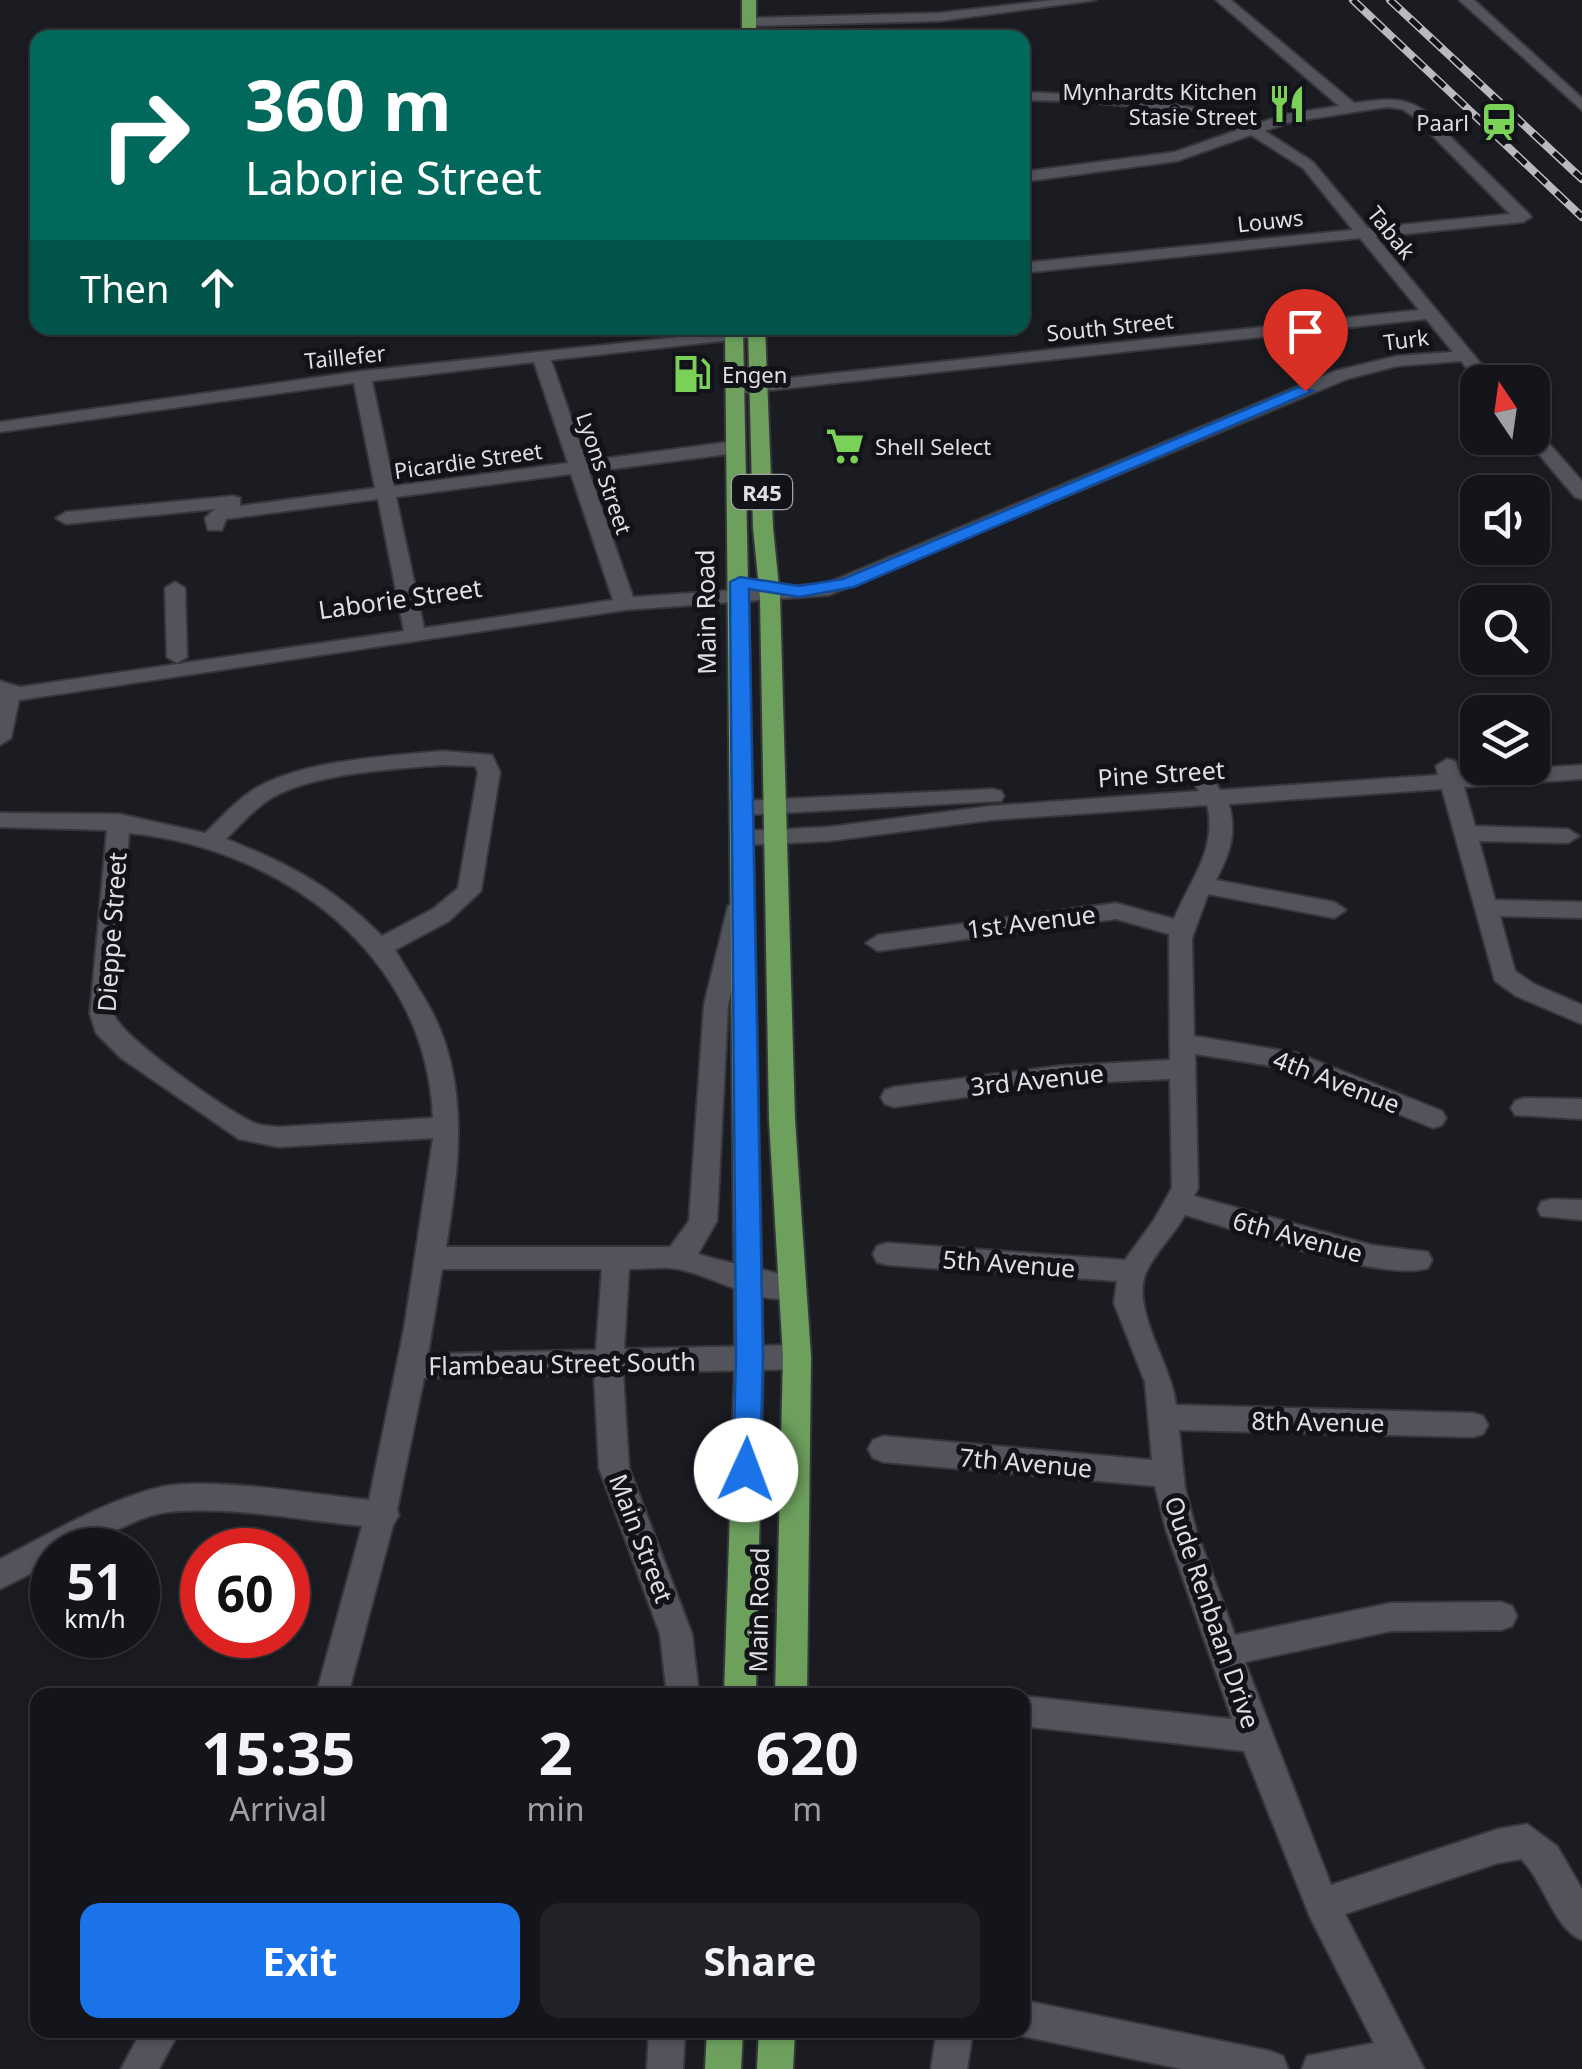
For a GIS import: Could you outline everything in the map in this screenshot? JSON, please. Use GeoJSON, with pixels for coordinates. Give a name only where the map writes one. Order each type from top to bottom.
{"type":"FeatureCollection","features":[{"type":"Feature","properties":{"kind":"main road"},"geometry":{"type":"LineString","coordinates":[[749,0],[749,30]]}},
{"type":"Feature","properties":{"kind":"main road","name":"Main Road"},"geometry":{"type":"LineString","coordinates":[[734,335],[750,1358],[740,1688]]}},
{"type":"Feature","properties":{"kind":"main road","name":"Main Road"},"geometry":{"type":"LineString","coordinates":[[756,335],[763,528],[770,590],[782,1120],[798,1357],[791,1688]]}},
{"type":"Feature","properties":{"kind":"main road"},"geometry":{"type":"LineString","coordinates":[[723,2069],[724,2038]]}},
{"type":"Feature","properties":{"kind":"main road"},"geometry":{"type":"LineString","coordinates":[[775,2069],[777,2038]]}},
{"type":"Feature","properties":{"kind":"street"},"geometry":{"type":"LineString","coordinates":[[749,30],[939,18],[1088,0]]}},
{"type":"Feature","properties":{"kind":"street"},"geometry":{"type":"LineString","coordinates":[[1223,0],[1350,108]]}},
{"type":"Feature","properties":{"kind":"street"},"geometry":{"type":"LineString","coordinates":[[1466,0],[1582,106]]}},
{"type":"Feature","properties":{"kind":"street","name":"Tabak"},"geometry":{"type":"LineString","coordinates":[[1030,96],[1135,102],[1247,130],[1300,158],[1472,365]]}},
{"type":"Feature","properties":{"kind":"street","name":"Louws"},"geometry":{"type":"LineString","coordinates":[[1030,267],[1522,217],[1413,109],[1395,103],[1350,108]]}},
{"type":"Feature","properties":{"kind":"street"},"geometry":{"type":"LineString","coordinates":[[1030,176],[1177,156],[1224,143],[1276,120],[1350,108]]}},
{"type":"Feature","properties":{"kind":"street","name":"South Street"},"geometry":{"type":"LineString","coordinates":[[736,389],[1429,314]]}},
{"type":"Feature","properties":{"kind":"street","name":"Taillefer"},"geometry":{"type":"LineString","coordinates":[[0,427],[362,376],[704,335]]}},
{"type":"Feature","properties":{"kind":"street","name":"Turk"},"geometry":{"type":"LineString","coordinates":[[799,592],[830,589],[869,576],[1341,375],[1397,362],[1464,356]]}},
{"type":"Feature","properties":{"kind":"street","name":"Lyons Street"},"geometry":{"type":"LineString","coordinates":[[541,357],[624,599]]}},
{"type":"Feature","properties":{"kind":"street"},"geometry":{"type":"LineString","coordinates":[[362,376],[414,630]]}},
{"type":"Feature","properties":{"kind":"street","name":"Picardie Street"},"geometry":{"type":"LineString","coordinates":[[215,526],[214,518],[220,514],[736,447]]}},
{"type":"Feature","properties":{"kind":"street"},"geometry":{"type":"LineString","coordinates":[[1549,455],[1582,492]]}},
{"type":"Feature","properties":{"kind":"street"},"geometry":{"type":"LineString","coordinates":[[66,518],[114,517],[260,499],[292,505]]}},
{"type":"Feature","properties":{"kind":"street"},"geometry":{"type":"LineString","coordinates":[[175,588],[188,660]]}},
{"type":"Feature","properties":{"kind":"street","name":"Laborie Street"},"geometry":{"type":"LineString","coordinates":[[7,690],[188,660],[624,599],[740,589],[799,592]]}},
{"type":"Feature","properties":{"kind":"street"},"geometry":{"type":"LineString","coordinates":[[0,738],[7,690]]}},
{"type":"Feature","properties":{"kind":"street"},"geometry":{"type":"LineString","coordinates":[[1550,759],[1582,756]]}},
{"type":"Feature","properties":{"kind":"street"},"geometry":{"type":"LineString","coordinates":[[213,840],[252,800],[284,783],[446,758],[484,760],[488,772],[469,890],[441,915],[383,946]]}},
{"type":"Feature","properties":{"kind":"street","name":"Pine Street"},"geometry":{"type":"LineString","coordinates":[[1450,774],[1460,770]]}},
{"type":"Feature","properties":{"kind":"street","name":"Pine Street"},"geometry":{"type":"LineString","coordinates":[[743,808],[1210,789],[1450,774],[1582,772]]}},
{"type":"Feature","properties":{"kind":"street"},"geometry":{"type":"LineString","coordinates":[[1450,774],[1504,975],[1525,990],[1582,1014]]}},
{"type":"Feature","properties":{"kind":"street"},"geometry":{"type":"LineString","coordinates":[[1132,1271],[1180,1204],[1187,1168],[1181,1056],[1182,929],[1224,835],[1210,789]]}},
{"type":"Feature","properties":{"kind":"street","name":"Pine Street"},"geometry":{"type":"LineString","coordinates":[[744,838],[1210,789]]}},
{"type":"Feature","properties":{"kind":"street"},"geometry":{"type":"LineString","coordinates":[[0,820],[63,816],[119,820],[213,840],[303,880],[383,946],[414,998],[434,1054],[446,1127],[413,1366]]}},
{"type":"Feature","properties":{"kind":"street","name":"Dieppe Street"},"geometry":{"type":"LineString","coordinates":[[119,820],[102,1014],[113,1038],[225,1119],[262,1136],[446,1127]]}},
{"type":"Feature","properties":{"kind":"street"},"geometry":{"type":"LineString","coordinates":[[1464,833],[1568,836]]}},
{"type":"Feature","properties":{"kind":"street"},"geometry":{"type":"LineString","coordinates":[[1202,885],[1334,910]]}},
{"type":"Feature","properties":{"kind":"street","name":"Main Road"},"geometry":{"type":"LineString","coordinates":[[677,1258],[695,1240],[704,1222],[716,1005],[744,895]]}},
{"type":"Feature","properties":{"kind":"street"},"geometry":{"type":"LineString","coordinates":[[1485,908],[1582,910]]}},
{"type":"Feature","properties":{"kind":"street","name":"1st Avenue"},"geometry":{"type":"LineString","coordinates":[[878,943],[1116,910],[1182,929]]}},
{"type":"Feature","properties":{"kind":"street","name":"3rd Avenue"},"geometry":{"type":"LineString","coordinates":[[894,1098],[1181,1056]]}},
{"type":"Feature","properties":{"kind":"street","name":"4th Avenue"},"geometry":{"type":"LineString","coordinates":[[1181,1056],[1288,1058],[1433,1118]]}},
{"type":"Feature","properties":{"kind":"street"},"geometry":{"type":"LineString","coordinates":[[1524,1108],[1582,1109]]}},
{"type":"Feature","properties":{"kind":"street","name":"6th Avenue"},"geometry":{"type":"LineString","coordinates":[[1180,1204],[1371,1256],[1418,1260]]}},
{"type":"Feature","properties":{"kind":"street"},"geometry":{"type":"LineString","coordinates":[[1552,1209],[1582,1210]]}},
{"type":"Feature","properties":{"kind":"street","name":"5th Avenue"},"geometry":{"type":"LineString","coordinates":[[886,1254],[1132,1271]]}},
{"type":"Feature","properties":{"kind":"street"},"geometry":{"type":"LineString","coordinates":[[430,1258],[677,1258],[748,1281],[792,1288]]}},
{"type":"Feature","properties":{"kind":"street","name":"Main Street"},"geometry":{"type":"LineString","coordinates":[[616,1260],[613,1466],[622,1500],[677,1630],[683,1688]]}},
{"type":"Feature","properties":{"kind":"street","name":"Oude Renbaan Drive"},"geometry":{"type":"LineString","coordinates":[[1132,1271],[1128,1303],[1154,1361],[1164,1417],[1168,1474],[1181,1530],[1255,1737],[1322,1905],[1404,2064]]}},
{"type":"Feature","properties":{"kind":"street","name":"Flambeau Street South"},"geometry":{"type":"LineString","coordinates":[[334,1688],[384,1515],[413,1366],[798,1357]]}},
{"type":"Feature","properties":{"kind":"street","name":"8th Avenue"},"geometry":{"type":"LineString","coordinates":[[1164,1417],[1473,1424]]}},
{"type":"Feature","properties":{"kind":"street","name":"7th Avenue"},"geometry":{"type":"LineString","coordinates":[[884,1450],[1168,1474]]}},
{"type":"Feature","properties":{"kind":"street"},"geometry":{"type":"LineString","coordinates":[[0,1574],[65,1540],[163,1499],[207,1498],[384,1515]]}},
{"type":"Feature","properties":{"kind":"street"},"geometry":{"type":"LineString","coordinates":[[1225,1652],[1392,1618],[1501,1616]]}},
{"type":"Feature","properties":{"kind":"street"},"geometry":{"type":"LineString","coordinates":[[1030,1712],[1255,1737]]}},
{"type":"Feature","properties":{"kind":"street"},"geometry":{"type":"LineString","coordinates":[[1322,1905],[1527,1841],[1545,1858],[1582,1924]]}},
{"type":"Feature","properties":{"kind":"street"},"geometry":{"type":"LineString","coordinates":[[1030,2020],[1270,2069]]}},
{"type":"Feature","properties":{"kind":"street"},"geometry":{"type":"LineString","coordinates":[[139,2069],[157,2038]]}},
{"type":"Feature","properties":{"kind":"street"},"geometry":{"type":"LineString","coordinates":[[665,2069],[667,2038]]}},
{"type":"Feature","properties":{"kind":"street"},"geometry":{"type":"LineString","coordinates":[[950,2069],[954,2038]]}},
{"type":"Feature","properties":{"kind":"street"},"geometry":{"type":"LineString","coordinates":[[1320,2069],[1404,2064]]}},
{"type":"Feature","properties":{"kind":"railway"},"geometry":{"type":"LineString","coordinates":[[1353,0],[1582,217]]}},
{"type":"Feature","properties":{"kind":"railway"},"geometry":{"type":"LineString","coordinates":[[1390,0],[1582,179]]}},
{"type":"Feature","properties":{"kind":"place","name":"Mynhardts Kitchen Stasie Street"},"geometry":{"type":"Point","coordinates":[1287,104]}},
{"type":"Feature","properties":{"kind":"place","name":"Paarl"},"geometry":{"type":"Point","coordinates":[1499,122]}},
{"type":"Feature","properties":{"kind":"place","name":"Engen"},"geometry":{"type":"Point","coordinates":[692,374]}},
{"type":"Feature","properties":{"kind":"place","name":"Shell Select"},"geometry":{"type":"Point","coordinates":[845,446]}},
{"type":"Feature","properties":{"kind":"route"},"geometry":{"type":"LineString","coordinates":[[746,1470],[750,1358],[740,582],[799,592],[848,583],[1305,391]]}}]}
